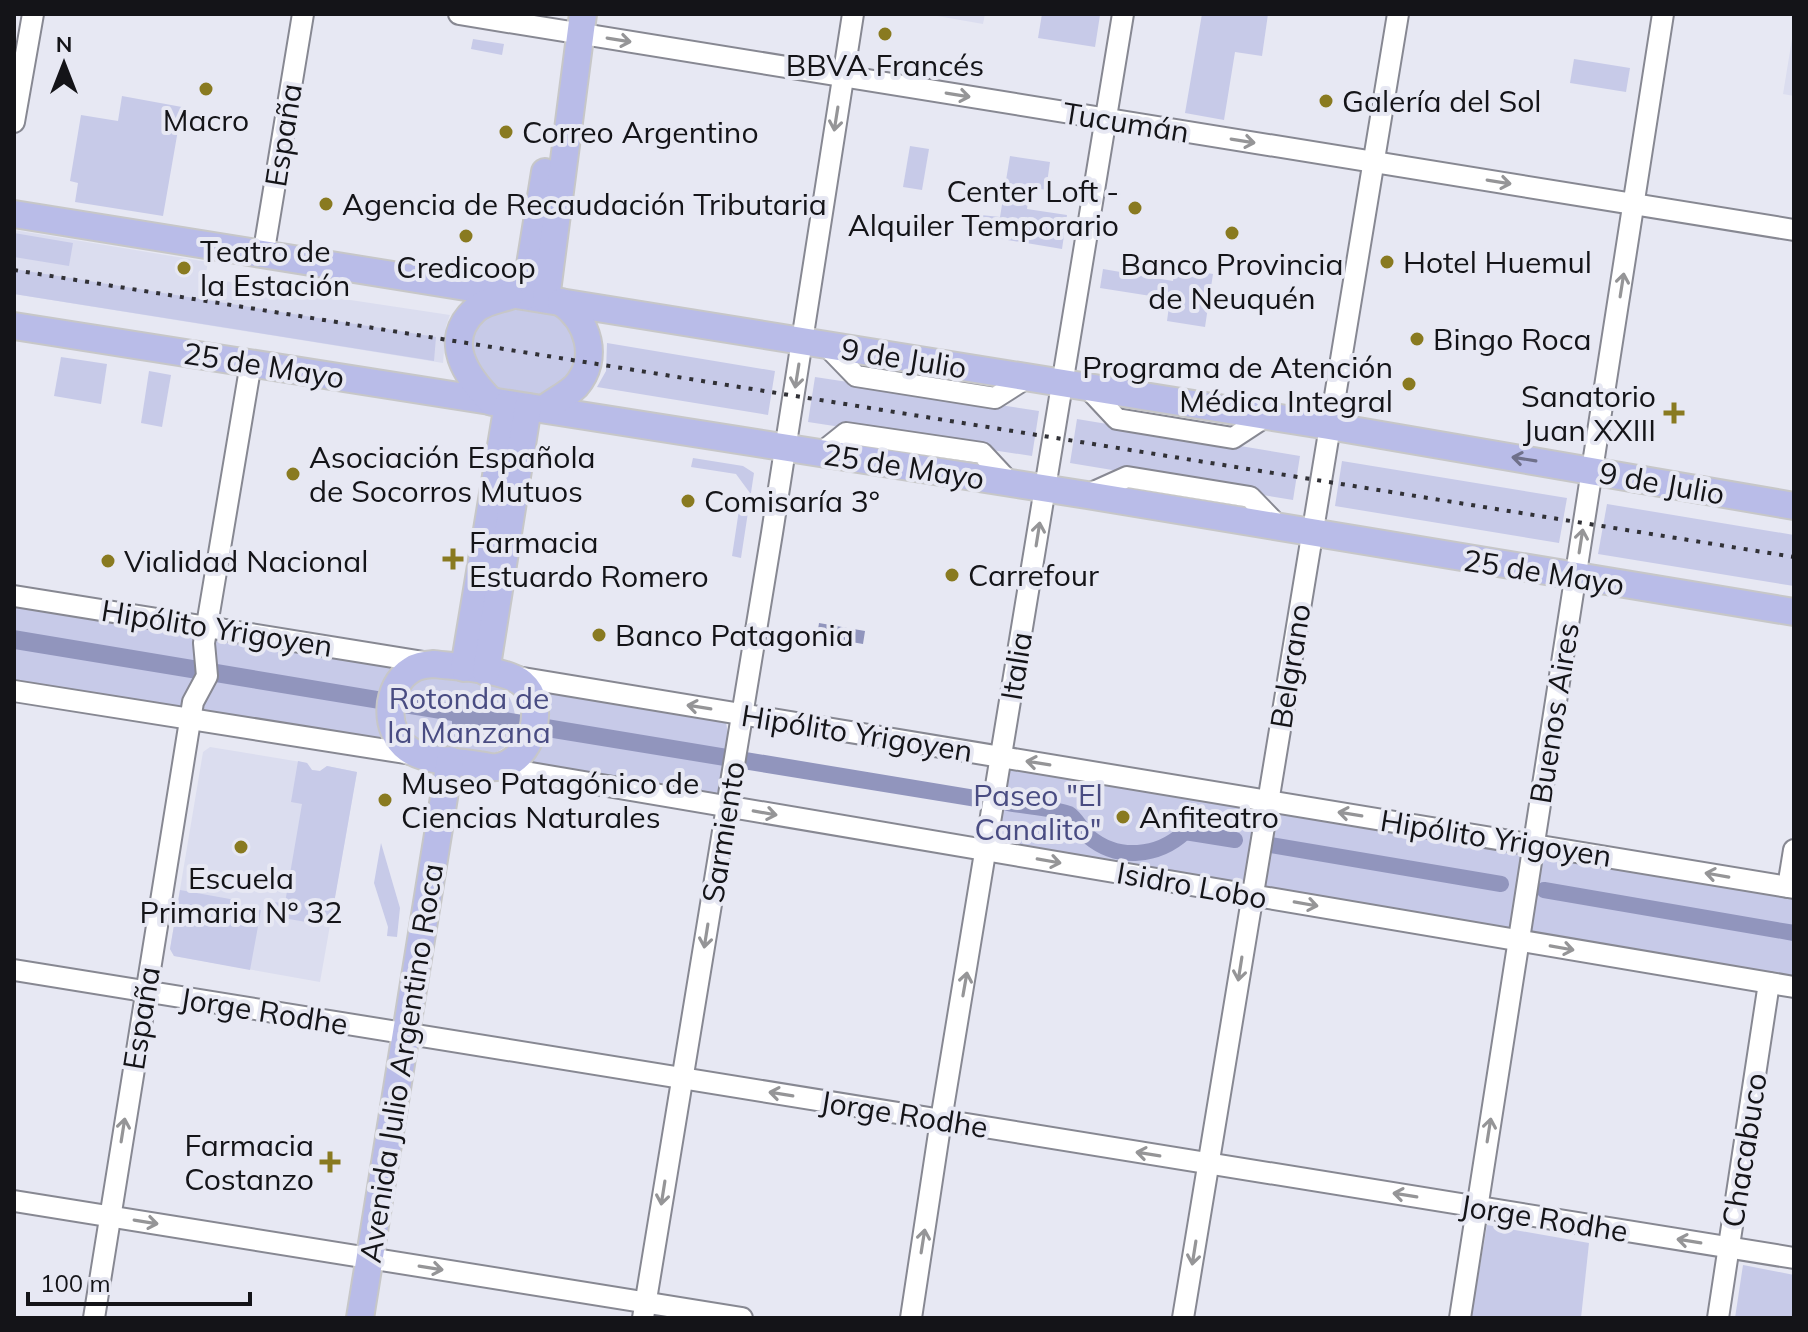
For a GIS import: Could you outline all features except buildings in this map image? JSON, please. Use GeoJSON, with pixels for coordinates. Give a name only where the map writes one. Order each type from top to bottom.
{"type":"FeatureCollection","features":[{"type":"Feature","properties":{"kind":"main road"},"geometry":{"type":"LineString","coordinates":[[537,298],[575,23]]}},
{"type":"Feature","properties":{"kind":"main road","name":"9 de Julio"},"geometry":{"type":"LineString","coordinates":[[14,214],[1329,426],[1794,506]]}},
{"type":"Feature","properties":{"kind":"main road"},"geometry":{"type":"LineString","coordinates":[[537,298],[572,310],[585,328],[588,339],[585,371],[574,388],[518,405],[472,381],[465,371],[459,340],[468,319],[475,310],[493,300],[537,298]]}},
{"type":"Feature","properties":{"kind":"main road","name":"25 de Mayo"},"geometry":{"type":"LineString","coordinates":[[14,326],[1087,495],[1794,612]]}},
{"type":"Feature","properties":{"kind":"main road"},"geometry":{"type":"LineString","coordinates":[[434,664],[411,670],[397,685],[391,715],[397,736],[418,755],[495,767],[514,760],[532,735],[534,724],[529,691],[523,684],[486,672],[518,405]]}},
{"type":"Feature","properties":{"kind":"main road","name":"Hipólito Yrigoyen"},"geometry":{"type":"LineString","coordinates":[[434,664],[486,672]]}},
{"type":"Feature","properties":{"kind":"main road","name":"Avenida Julio Argentino Roca"},"geometry":{"type":"LineString","coordinates":[[360,1318],[377,1259],[457,761]]}},
{"type":"Feature","properties":{"kind":"main road","name":"Avenida Julio Argentino Roca"},"geometry":{"type":"LineString","coordinates":[[375,1318],[377,1259]]}},
{"type":"Feature","properties":{"kind":"street"},"geometry":{"type":"LineString","coordinates":[[14,122],[33,14]]}},
{"type":"Feature","properties":{"kind":"street","name":"España"},"geometry":{"type":"LineString","coordinates":[[263,256],[303,14]]}},
{"type":"Feature","properties":{"kind":"street","name":"Tucumán"},"geometry":{"type":"LineString","coordinates":[[459,14],[575,23],[843,76],[1794,230]]}},
{"type":"Feature","properties":{"kind":"street","name":"Sarmiento"},"geometry":{"type":"LineString","coordinates":[[644,1310],[785,447],[814,344],[843,76],[853,14]]}},
{"type":"Feature","properties":{"kind":"street","name":"Italia"},"geometry":{"type":"LineString","coordinates":[[911,1318],[1123,14]]}},
{"type":"Feature","properties":{"kind":"street","name":"Belgrano"},"geometry":{"type":"LineString","coordinates":[[1183,1318],[1398,14]]}},
{"type":"Feature","properties":{"kind":"street","name":"Buenos Aires"},"geometry":{"type":"LineString","coordinates":[[1460,1318],[1663,14]]}},
{"type":"Feature","properties":{"kind":"street"},"geometry":{"type":"LineString","coordinates":[[208,627],[251,363]]}},
{"type":"Feature","properties":{"kind":"street","name":"Hipólito Yrigoyen"},"geometry":{"type":"LineString","coordinates":[[14,596],[434,664]]}},
{"type":"Feature","properties":{"kind":"street","name":"España"},"geometry":{"type":"LineString","coordinates":[[94,1318],[190,719],[195,696],[207,676],[204,643],[208,627]]}},
{"type":"Feature","properties":{"kind":"street","name":"Hipólito Yrigoyen"},"geometry":{"type":"LineString","coordinates":[[486,672],[1791,888]]}},
{"type":"Feature","properties":{"kind":"street"},"geometry":{"type":"LineString","coordinates":[[14,691],[418,755]]}},
{"type":"Feature","properties":{"kind":"street","name":"Isidro Lobo"},"geometry":{"type":"LineString","coordinates":[[495,767],[1794,987]]}},
{"type":"Feature","properties":{"kind":"street"},"geometry":{"type":"LineString","coordinates":[[1791,888],[1794,850]]}},
{"type":"Feature","properties":{"kind":"street","name":"Jorge Rodhe"},"geometry":{"type":"LineString","coordinates":[[14,970],[1794,1258]]}},
{"type":"Feature","properties":{"kind":"street","name":"Chacabuco"},"geometry":{"type":"LineString","coordinates":[[1718,1318],[1769,983]]}},
{"type":"Feature","properties":{"kind":"street"},"geometry":{"type":"LineString","coordinates":[[14,1201],[377,1259],[644,1310],[742,1318]]}},
{"type":"Feature","properties":{"kind":"shaded area"},"geometry":{"type":"Polygon","coordinates":[[[926,14],[985,14],[983,24],[926,14]]]}},
{"type":"Feature","properties":{"kind":"shaded area"},"geometry":{"type":"Polygon","coordinates":[[[1794,27],[1794,96],[1783,94],[1794,27]]]}},
{"type":"Feature","properties":{"kind":"shaded area"},"geometry":{"type":"Polygon","coordinates":[[[14,230],[208,262],[205,278],[450,315],[443,363],[14,294],[14,230]]]}},
{"type":"Feature","properties":{"kind":"shaded area"},"geometry":{"type":"Polygon","coordinates":[[[819,623],[865,631],[863,644],[817,636],[819,623]]]}},
{"type":"Feature","properties":{"kind":"shaded area"},"geometry":{"type":"Polygon","coordinates":[[[14,630],[455,704],[457,699],[469,701],[469,706],[982,791],[976,807],[466,724],[465,727],[452,725],[452,721],[14,649],[14,630]]]}},
{"type":"Feature","properties":{"kind":"shaded area"},"geometry":{"type":"Polygon","coordinates":[[[210,747],[307,763],[312,770],[320,771],[327,766],[357,772],[320,982],[174,956],[170,949],[203,752],[210,747]]]}},
{"type":"Feature","properties":{"kind":"green space"},"geometry":{"type":"Polygon","coordinates":[[[1042,14],[1100,15],[1095,47],[1038,38],[1042,14]]]}},
{"type":"Feature","properties":{"kind":"green space"},"geometry":{"type":"Polygon","coordinates":[[[1202,14],[1268,14],[1262,56],[1235,52],[1224,120],[1185,113],[1202,14]]]}},
{"type":"Feature","properties":{"kind":"green space"},"geometry":{"type":"Polygon","coordinates":[[[473,39],[504,44],[502,55],[471,49],[473,39]]]}},
{"type":"Feature","properties":{"kind":"green space"},"geometry":{"type":"Polygon","coordinates":[[[1574,59],[1630,68],[1626,92],[1570,83],[1574,59]]]}},
{"type":"Feature","properties":{"kind":"green space"},"geometry":{"type":"Polygon","coordinates":[[[122,96],[182,107],[163,216],[75,202],[78,183],[70,181],[81,115],[118,121],[122,96]]]}},
{"type":"Feature","properties":{"kind":"green space"},"geometry":{"type":"Polygon","coordinates":[[[910,146],[929,149],[922,190],[903,187],[910,146]]]}},
{"type":"Feature","properties":{"kind":"green space"},"geometry":{"type":"Polygon","coordinates":[[[1010,156],[1050,162],[1046,190],[1030,187],[1027,209],[1067,215],[1062,249],[978,235],[981,215],[1000,217],[1010,156]]]}},
{"type":"Feature","properties":{"kind":"green space"},"geometry":{"type":"Polygon","coordinates":[[[14,233],[73,243],[69,266],[14,257],[14,233]]]}},
{"type":"Feature","properties":{"kind":"green space"},"geometry":{"type":"Polygon","coordinates":[[[1175,267],[1213,274],[1205,327],[1167,321],[1170,299],[1100,288],[1103,269],[1173,281],[1175,267]]]}},
{"type":"Feature","properties":{"kind":"green space"},"geometry":{"type":"Polygon","coordinates":[[[14,269],[436,337],[434,361],[14,294],[14,269]]]}},
{"type":"Feature","properties":{"kind":"green space"},"geometry":{"type":"Polygon","coordinates":[[[504,304],[547,310],[563,318],[571,327],[575,338],[575,362],[563,383],[553,390],[531,394],[493,388],[466,347],[474,320],[504,304]]]}},
{"type":"Feature","properties":{"kind":"green space"},"geometry":{"type":"Polygon","coordinates":[[[607,343],[775,371],[768,415],[597,387],[606,371],[607,343]]]}},
{"type":"Feature","properties":{"kind":"green space"},"geometry":{"type":"Polygon","coordinates":[[[61,357],[107,364],[101,404],[54,396],[61,357]]]}},
{"type":"Feature","properties":{"kind":"green space"},"geometry":{"type":"Polygon","coordinates":[[[149,371],[171,375],[162,427],[141,423],[149,371]]]}},
{"type":"Feature","properties":{"kind":"green space"},"geometry":{"type":"Polygon","coordinates":[[[815,377],[1039,411],[1032,456],[808,422],[815,377]]]}},
{"type":"Feature","properties":{"kind":"green space"},"geometry":{"type":"Polygon","coordinates":[[[1077,419],[1300,456],[1293,500],[1070,463],[1077,419]]]}},
{"type":"Feature","properties":{"kind":"green space"},"geometry":{"type":"Polygon","coordinates":[[[693,458],[743,466],[754,473],[741,558],[732,556],[739,510],[731,508],[750,493],[736,474],[691,467],[693,458]]]}},
{"type":"Feature","properties":{"kind":"green space"},"geometry":{"type":"Polygon","coordinates":[[[1342,461],[1567,498],[1559,543],[1335,506],[1342,461]]]}},
{"type":"Feature","properties":{"kind":"green space"},"geometry":{"type":"Polygon","coordinates":[[[1607,504],[1794,535],[1794,586],[1598,554],[1607,504]]]}},
{"type":"Feature","properties":{"kind":"green space"},"geometry":{"type":"Polygon","coordinates":[[[14,599],[392,667],[384,736],[379,739],[14,684],[14,599]]]}},
{"type":"Feature","properties":{"kind":"green space","name":"Rotonda de la Manzana"},"geometry":{"type":"Polygon","coordinates":[[[428,672],[499,684],[515,712],[514,734],[509,743],[501,750],[482,755],[426,746],[419,741],[409,727],[405,700],[412,684],[428,672]]]}},
{"type":"Feature","properties":{"kind":"green space"},"geometry":{"type":"Polygon","coordinates":[[[533,689],[725,718],[728,733],[718,791],[715,794],[519,761],[533,689]]]}},
{"type":"Feature","properties":{"kind":"green space"},"geometry":{"type":"Polygon","coordinates":[[[298,761],[307,763],[312,770],[320,771],[327,766],[357,772],[330,926],[271,916],[273,902],[285,903],[302,804],[291,802],[298,761]]]}},
{"type":"Feature","properties":{"kind":"green space","name":"Paseo \"El Canalito\""},"geometry":{"type":"Polygon","coordinates":[[[1006,765],[1794,897],[1794,977],[986,846],[1006,765]]]}},
{"type":"Feature","properties":{"kind":"green space"},"geometry":{"type":"Polygon","coordinates":[[[381,843],[400,908],[397,937],[387,936],[388,927],[374,883],[381,843]]]}},
{"type":"Feature","properties":{"kind":"green space"},"geometry":{"type":"Polygon","coordinates":[[[180,890],[241,901],[240,907],[261,910],[250,970],[174,956],[170,949],[180,890]]]}},
{"type":"Feature","properties":{"kind":"green space"},"geometry":{"type":"Polygon","coordinates":[[[1487,1225],[1589,1243],[1581,1318],[1471,1318],[1487,1225]]]}},
{"type":"Feature","properties":{"kind":"green space"},"geometry":{"type":"Polygon","coordinates":[[[1743,1265],[1794,1275],[1794,1318],[1735,1318],[1743,1265]]]}},
{"type":"Feature","properties":{"kind":"waterway"},"geometry":{"type":"LineString","coordinates":[[1008,803],[1069,814],[1100,845],[1125,853],[1163,847],[1185,832],[1235,840]]}},
{"type":"Feature","properties":{"kind":"waterway"},"geometry":{"type":"LineString","coordinates":[[1270,845],[1501,884]]}},
{"type":"Feature","properties":{"kind":"waterway"},"geometry":{"type":"LineString","coordinates":[[1544,890],[1794,933]]}},
{"type":"Feature","properties":{"kind":"railway"},"geometry":{"type":"LineString","coordinates":[[14,270],[1794,557]]}},
{"type":"Feature","properties":{"kind":"place","name":"BBVA Francés"},"geometry":{"type":"Point","coordinates":[885,34]}},
{"type":"Feature","properties":{"kind":"place","name":"Macro"},"geometry":{"type":"Point","coordinates":[206,89]}},
{"type":"Feature","properties":{"kind":"place","name":"Galería del Sol"},"geometry":{"type":"Point","coordinates":[1326,101]}},
{"type":"Feature","properties":{"kind":"place","name":"Correo Argentino"},"geometry":{"type":"Point","coordinates":[506,132]}},
{"type":"Feature","properties":{"kind":"place","name":"Agencia de Recaudación Tributaria"},"geometry":{"type":"Point","coordinates":[326,204]}},
{"type":"Feature","properties":{"kind":"place","name":"Center Loft - Alquiler Temporario"},"geometry":{"type":"Point","coordinates":[1135,208]}},
{"type":"Feature","properties":{"kind":"place","name":"Banco Provincia de Neuquén"},"geometry":{"type":"Point","coordinates":[1232,233]}},
{"type":"Feature","properties":{"kind":"place","name":"Credicoop"},"geometry":{"type":"Point","coordinates":[466,236]}},
{"type":"Feature","properties":{"kind":"place","name":"Hotel Huemul"},"geometry":{"type":"Point","coordinates":[1387,262]}},
{"type":"Feature","properties":{"kind":"place","name":"Teatro de la Estación"},"geometry":{"type":"Point","coordinates":[184,268]}},
{"type":"Feature","properties":{"kind":"place","name":"Bingo Roca"},"geometry":{"type":"Point","coordinates":[1417,339]}},
{"type":"Feature","properties":{"kind":"place","name":"Programa de Atención Médica Integral"},"geometry":{"type":"Point","coordinates":[1409,384]}},
{"type":"Feature","properties":{"kind":"place","name":"Sanatorio Juan XXIII"},"geometry":{"type":"Point","coordinates":[1674,413]}},
{"type":"Feature","properties":{"kind":"place","name":"Asociación Española de Socorros Mutuos"},"geometry":{"type":"Point","coordinates":[293,474]}},
{"type":"Feature","properties":{"kind":"place","name":"Comisaría 3°"},"geometry":{"type":"Point","coordinates":[688,501]}},
{"type":"Feature","properties":{"kind":"place","name":"Farmacia Estuardo Romero"},"geometry":{"type":"Point","coordinates":[453,559]}},
{"type":"Feature","properties":{"kind":"place","name":"Vialidad Nacional"},"geometry":{"type":"Point","coordinates":[108,561]}},
{"type":"Feature","properties":{"kind":"place","name":"Carrefour"},"geometry":{"type":"Point","coordinates":[952,575]}},
{"type":"Feature","properties":{"kind":"place","name":"Banco Patagonia"},"geometry":{"type":"Point","coordinates":[599,635]}},
{"type":"Feature","properties":{"kind":"place","name":"Museo Patagónico de Ciencias Naturales"},"geometry":{"type":"Point","coordinates":[385,800]}},
{"type":"Feature","properties":{"kind":"place","name":"Anfiteatro"},"geometry":{"type":"Point","coordinates":[1123,817]}},
{"type":"Feature","properties":{"kind":"place","name":"Escuela Primaria N° 32"},"geometry":{"type":"Point","coordinates":[241,847]}},
{"type":"Feature","properties":{"kind":"place","name":"Farmacia Costanzo"},"geometry":{"type":"Point","coordinates":[330,1162]}}]}
